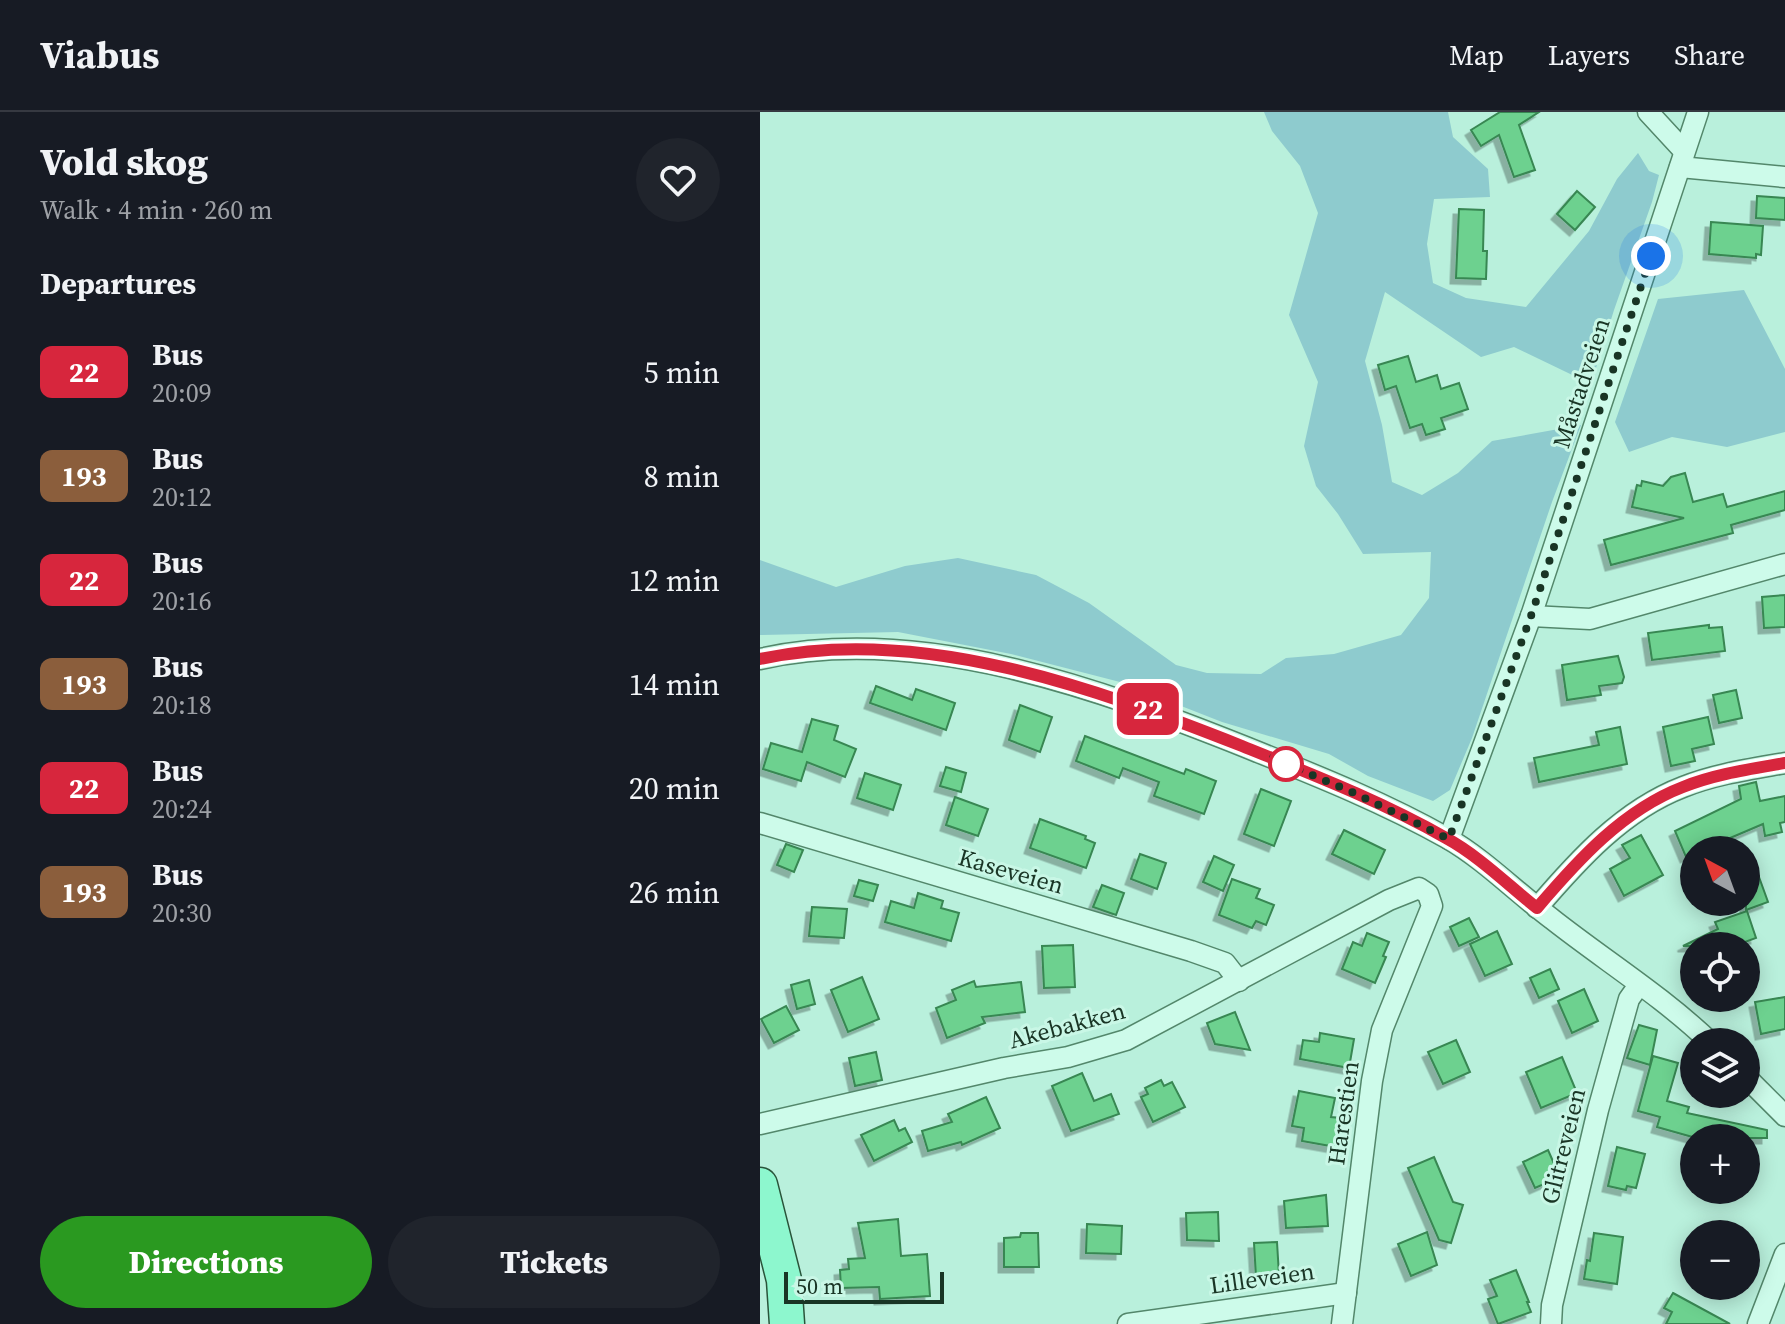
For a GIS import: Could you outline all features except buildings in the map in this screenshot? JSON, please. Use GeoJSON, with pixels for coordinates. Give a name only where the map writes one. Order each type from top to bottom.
{"type":"FeatureCollection","features":[{"type":"Feature","properties":{"kind":"main road"},"geometry":{"type":"LineString","coordinates":[[760,1185],[784,1280],[787,1324]]}},
{"type":"Feature","properties":{"kind":"street"},"geometry":{"type":"LineString","coordinates":[[1648,112],[1682,159],[1785,177]]}},
{"type":"Feature","properties":{"kind":"street","name":"Måstadveien"},"geometry":{"type":"LineString","coordinates":[[1449,839],[1531,616],[1698,112]]}},
{"type":"Feature","properties":{"kind":"street"},"geometry":{"type":"LineString","coordinates":[[1531,616],[1590,619],[1785,564]]}},
{"type":"Feature","properties":{"kind":"street"},"geometry":{"type":"LineString","coordinates":[[760,659],[817,652],[913,652],[1028,673],[1091,690],[1180,721],[1328,781],[1449,839],[1693,1028]]}},
{"type":"Feature","properties":{"kind":"street"},"geometry":{"type":"LineString","coordinates":[[1537,908],[1610,831],[1656,799],[1685,786],[1785,763]]}},
{"type":"Feature","properties":{"kind":"street","name":"Kaseveien"},"geometry":{"type":"LineString","coordinates":[[760,823],[1191,951],[1225,963],[1239,981]]}},
{"type":"Feature","properties":{"kind":"street","name":"Akebakken"},"geometry":{"type":"LineString","coordinates":[[760,1124],[1004,1068],[1068,1057],[1126,1040],[1409,890],[1419,888],[1428,894],[1432,906],[1428,918]]}},
{"type":"Feature","properties":{"kind":"street","name":"Harestien"},"geometry":{"type":"LineString","coordinates":[[1342,1324],[1372,1081],[1382,1030],[1428,918]]}},
{"type":"Feature","properties":{"kind":"street","name":"Glitreveien"},"geometry":{"type":"LineString","coordinates":[[1551,1324],[1553,1302],[1598,1110],[1629,999],[1639,985]]}},
{"type":"Feature","properties":{"kind":"street"},"geometry":{"type":"LineString","coordinates":[[1760,1091],[1785,1116]]}},
{"type":"Feature","properties":{"kind":"street"},"geometry":{"type":"LineString","coordinates":[[1758,1324],[1785,1254]]}},
{"type":"Feature","properties":{"kind":"street","name":"Lilleveien"},"geometry":{"type":"LineString","coordinates":[[1128,1324],[1194,1320],[1346,1293]]}},
{"type":"Feature","properties":{"kind":"shaded area"},"geometry":{"type":"Polygon","coordinates":[[[1264,112],[1448,112],[1453,137],[1488,169],[1490,197],[1434,199],[1427,244],[1433,283],[1466,298],[1526,307],[1589,231],[1617,179],[1638,153],[1649,171],[1659,175],[1591,384],[1514,347],[1481,357],[1385,292],[1365,361],[1382,425],[1392,482],[1422,495],[1458,473],[1492,441],[1581,425],[1472,738],[1450,790],[1433,801],[1368,776],[1329,754],[1222,722],[1120,682],[1011,654],[898,632],[760,635],[760,560],[836,587],[905,566],[958,558],[1036,575],[1089,603],[1176,665],[1207,673],[1261,674],[1286,658],[1334,654],[1401,635],[1429,598],[1431,552],[1363,554],[1316,486],[1304,446],[1318,382],[1289,315],[1318,213],[1300,166],[1272,131],[1264,112]]]}},
{"type":"Feature","properties":{"kind":"shaded area"},"geometry":{"type":"Polygon","coordinates":[[[1744,290],[1785,369],[1785,432],[1727,447],[1672,437],[1629,452],[1615,422],[1658,299],[1744,290]]]}},
{"type":"Feature","properties":{"kind":"bus line","name":"22"},"geometry":{"type":"LineString","coordinates":[[760,659],[817,652],[913,652],[1002,666],[1091,690],[1180,721],[1380,805],[1449,839],[1537,908],[1610,831],[1656,799],[1685,786],[1785,763]]}},
{"type":"Feature","properties":{"kind":"route"},"geometry":{"type":"LineString","coordinates":[[1286,764],[1273,758],[1449,839],[1531,616],[1651,256]]}}]}
